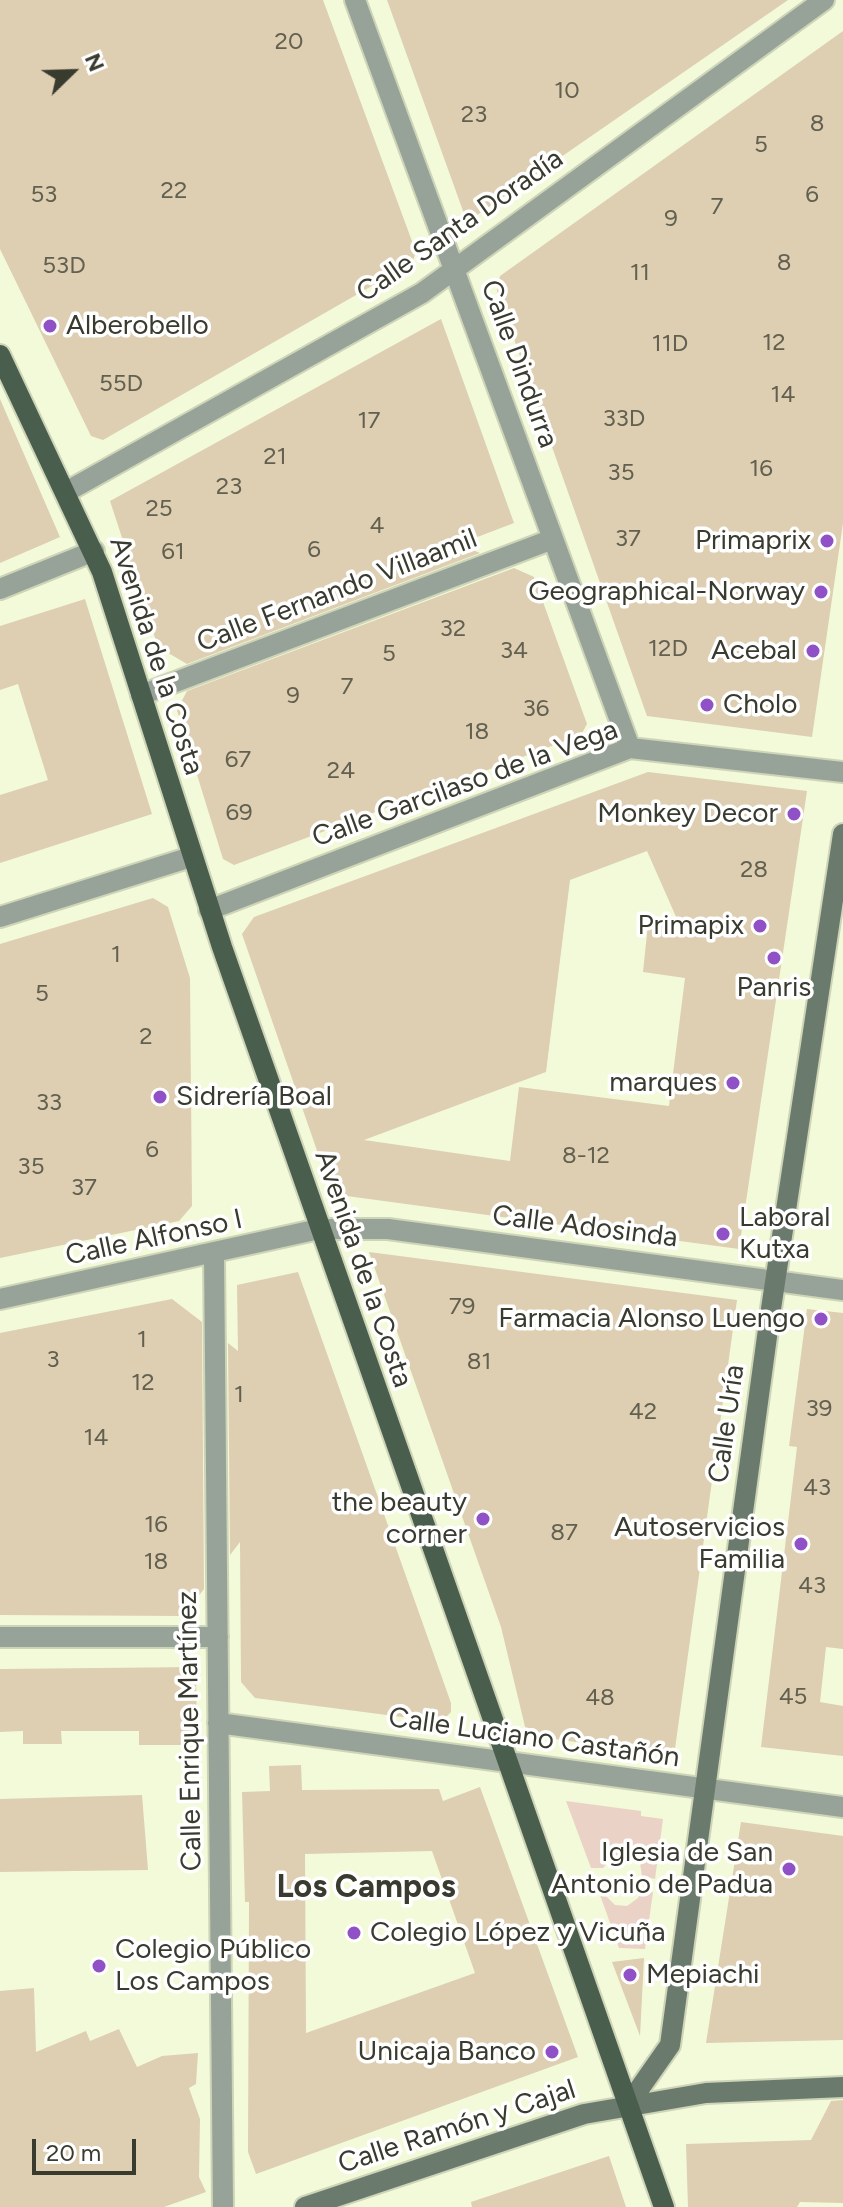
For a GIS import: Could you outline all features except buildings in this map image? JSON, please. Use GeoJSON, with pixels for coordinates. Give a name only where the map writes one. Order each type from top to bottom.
{"type":"FeatureCollection","features":[{"type":"Feature","properties":{"kind":"main road","name":"Avenida de la Costa"},"geometry":{"type":"LineString","coordinates":[[0,355],[94,551],[209,910],[664,2207]]}},
{"type":"Feature","properties":{"kind":"street","name":"Calle Dindurra"},"geometry":{"type":"LineString","coordinates":[[355,0],[630,748]]}},
{"type":"Feature","properties":{"kind":"street","name":"Calle Santa Doradía"},"geometry":{"type":"LineString","coordinates":[[66,492],[408,301],[824,0]]}},
{"type":"Feature","properties":{"kind":"street","name":"Calle Fernando Villaamil"},"geometry":{"type":"LineString","coordinates":[[141,695],[553,539]]}},
{"type":"Feature","properties":{"kind":"street"},"geometry":{"type":"LineString","coordinates":[[0,589],[94,551]]}},
{"type":"Feature","properties":{"kind":"street","name":"Calle Garcilaso de la Vega"},"geometry":{"type":"LineString","coordinates":[[209,910],[630,748],[843,772]]}},
{"type":"Feature","properties":{"kind":"street","name":"Calle Uría"},"geometry":{"type":"LineString","coordinates":[[628,2105],[670,2045],[775,1280],[843,834]]}},
{"type":"Feature","properties":{"kind":"street"},"geometry":{"type":"LineString","coordinates":[[0,917],[191,857]]}},
{"type":"Feature","properties":{"kind":"street","name":"Calle Adosinda"},"geometry":{"type":"LineString","coordinates":[[319,1229],[388,1229],[843,1290]]}},
{"type":"Feature","properties":{"kind":"street","name":"Calle Alfonso I"},"geometry":{"type":"LineString","coordinates":[[0,1299],[214,1255],[319,1229]]}},
{"type":"Feature","properties":{"kind":"street","name":"Calle Enrique Martínez"},"geometry":{"type":"LineString","coordinates":[[214,1255],[223,2207]]}},
{"type":"Feature","properties":{"kind":"street"},"geometry":{"type":"LineString","coordinates":[[0,1637],[218,1637]]}},
{"type":"Feature","properties":{"kind":"street","name":"Calle Luciano Castañón"},"geometry":{"type":"LineString","coordinates":[[218,1723],[843,1807]]}},
{"type":"Feature","properties":{"kind":"street","name":"Calle Ramón y Cajal"},"geometry":{"type":"LineString","coordinates":[[305,2207],[584,2114],[706,2093],[843,2087]]}},
{"type":"Feature","properties":{"kind":"shaded area"},"geometry":{"type":"Polygon","coordinates":[[[566,1801],[641,1811],[641,1816],[663,1819],[655,1879],[642,1876],[640,1863],[625,1855],[610,1860],[603,1868],[591,1868],[566,1801]]]}},
{"type":"Feature","properties":{"kind":"shaded area"},"geometry":{"type":"Polygon","coordinates":[[[595,1881],[600,1882],[603,1893],[615,1905],[627,1906],[638,1898],[642,1890],[653,1892],[645,1949],[619,1948],[595,1881]]]}},
{"type":"Feature","properties":{"kind":"place","name":"Alberobello"},"geometry":{"type":"Point","coordinates":[50,326]}},
{"type":"Feature","properties":{"kind":"place","name":"Primaprix"},"geometry":{"type":"Point","coordinates":[827,541]}},
{"type":"Feature","properties":{"kind":"place","name":"Geographical-Norway"},"geometry":{"type":"Point","coordinates":[821,592]}},
{"type":"Feature","properties":{"kind":"place","name":"Acebal"},"geometry":{"type":"Point","coordinates":[813,651]}},
{"type":"Feature","properties":{"kind":"place","name":"Cholo"},"geometry":{"type":"Point","coordinates":[707,705]}},
{"type":"Feature","properties":{"kind":"place","name":"Monkey Decor"},"geometry":{"type":"Point","coordinates":[794,814]}},
{"type":"Feature","properties":{"kind":"place","name":"Primapix"},"geometry":{"type":"Point","coordinates":[760,926]}},
{"type":"Feature","properties":{"kind":"place","name":"Panris"},"geometry":{"type":"Point","coordinates":[774,958]}},
{"type":"Feature","properties":{"kind":"place","name":"marques"},"geometry":{"type":"Point","coordinates":[733,1083]}},
{"type":"Feature","properties":{"kind":"place","name":"Sidrería Boal"},"geometry":{"type":"Point","coordinates":[160,1097]}},
{"type":"Feature","properties":{"kind":"place","name":"Laboral Kutxa"},"geometry":{"type":"Point","coordinates":[723,1234]}},
{"type":"Feature","properties":{"kind":"place","name":"Farmacia Alonso Luengo"},"geometry":{"type":"Point","coordinates":[821,1319]}},
{"type":"Feature","properties":{"kind":"place","name":"the beauty corner"},"geometry":{"type":"Point","coordinates":[483,1519]}},
{"type":"Feature","properties":{"kind":"place","name":"Autoservicios Familia"},"geometry":{"type":"Point","coordinates":[801,1544]}},
{"type":"Feature","properties":{"kind":"place","name":"Iglesia de San Antonio de Padua"},"geometry":{"type":"Point","coordinates":[789,1869]}},
{"type":"Feature","properties":{"kind":"place","name":"Colegio López y Vicuña"},"geometry":{"type":"Point","coordinates":[354,1933]}},
{"type":"Feature","properties":{"kind":"place","name":"Colegio Público Los Campos"},"geometry":{"type":"Point","coordinates":[99,1966]}},
{"type":"Feature","properties":{"kind":"place","name":"Mepiachi"},"geometry":{"type":"Point","coordinates":[630,1975]}},
{"type":"Feature","properties":{"kind":"place","name":"Unicaja Banco"},"geometry":{"type":"Point","coordinates":[552,2052]}},
{"type":"Feature","properties":{"kind":"district","name":"Los Campos"},"geometry":{"type":"Point","coordinates":[366,1888]}}]}
